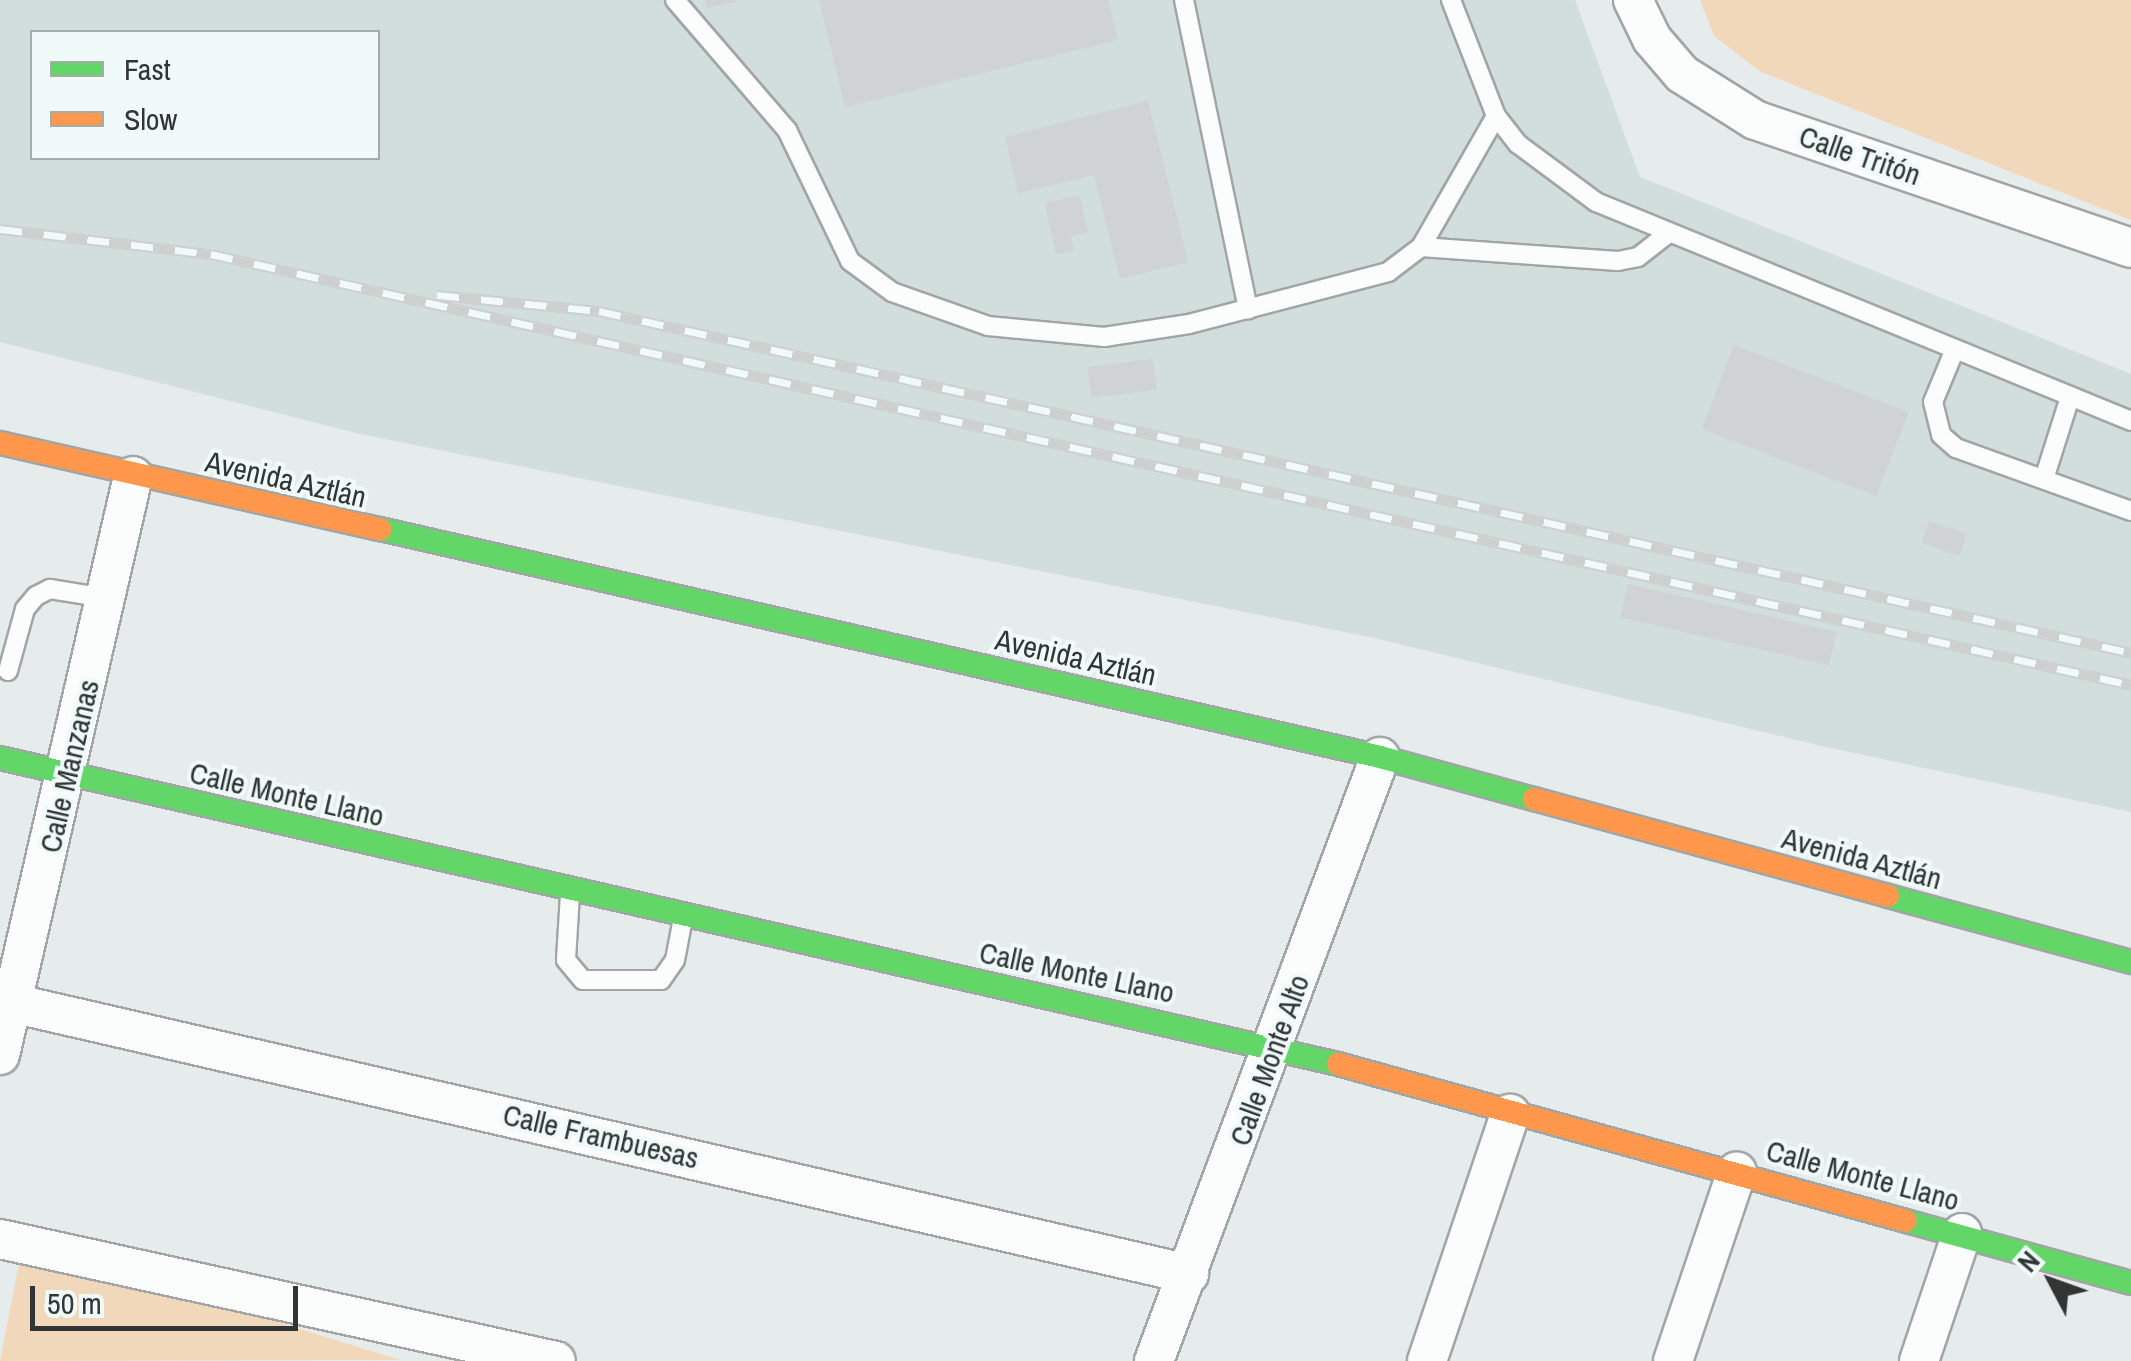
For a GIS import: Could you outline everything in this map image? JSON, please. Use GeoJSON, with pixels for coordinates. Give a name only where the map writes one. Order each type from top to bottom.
{"type":"FeatureCollection","features":[{"type":"Feature","properties":{"kind":"street","name":"Calle Tritón"},"geometry":{"type":"LineString","coordinates":[[1633,0],[1652,39],[1682,74],[1755,120],[2131,248]]}},
{"type":"Feature","properties":{"kind":"street","name":"Avenida Aztlán"},"geometry":{"type":"LineString","coordinates":[[0,443],[1380,757],[2131,962]]}},
{"type":"Feature","properties":{"kind":"street","name":"Calle Manzanas"},"geometry":{"type":"LineString","coordinates":[[0,1055],[68,775],[132,476]]}},
{"type":"Feature","properties":{"kind":"street","name":"Calle Monte Alto"},"geometry":{"type":"LineString","coordinates":[[1154,1361],[1275,1047],[1380,757]]}},
{"type":"Feature","properties":{"kind":"street","name":"Calle Monte Llano"},"geometry":{"type":"LineString","coordinates":[[0,758],[683,918],[1275,1047],[1510,1114],[1962,1233],[2131,1284]]}},
{"type":"Feature","properties":{"kind":"street","name":"Calle Frambuesas"},"geometry":{"type":"LineString","coordinates":[[12,1003],[1189,1274]]}},
{"type":"Feature","properties":{"kind":"street"},"geometry":{"type":"LineString","coordinates":[[1427,1361],[1510,1114]]}},
{"type":"Feature","properties":{"kind":"street"},"geometry":{"type":"LineString","coordinates":[[1673,1361],[1737,1171]]}},
{"type":"Feature","properties":{"kind":"street"},"geometry":{"type":"LineString","coordinates":[[1918,1361],[1962,1233]]}},
{"type":"Feature","properties":{"kind":"street"},"geometry":{"type":"LineString","coordinates":[[0,1239],[430,1347],[556,1361]]}},
{"type":"Feature","properties":{"kind":"lane"},"geometry":{"type":"LineString","coordinates":[[675,0],[787,130],[850,260],[892,292],[988,326],[1104,337],[1248,310],[1388,272],[1421,247],[1496,116]]}},
{"type":"Feature","properties":{"kind":"lane"},"geometry":{"type":"LineString","coordinates":[[1184,0],[1248,310]]}},
{"type":"Feature","properties":{"kind":"lane"},"geometry":{"type":"LineString","coordinates":[[1451,0],[1496,116],[1518,144],[1596,202],[2131,421]]}},
{"type":"Feature","properties":{"kind":"lane"},"geometry":{"type":"LineString","coordinates":[[1421,247],[1618,261],[1638,257],[1667,234]]}},
{"type":"Feature","properties":{"kind":"lane"},"geometry":{"type":"LineString","coordinates":[[1955,349],[1934,402],[1941,435],[1956,448],[2131,510]]}},
{"type":"Feature","properties":{"kind":"lane"},"geometry":{"type":"LineString","coordinates":[[2044,479],[2070,397]]}},
{"type":"Feature","properties":{"kind":"lane"},"geometry":{"type":"LineString","coordinates":[[8,670],[25,609],[36,596],[50,589],[106,598]]}},
{"type":"Feature","properties":{"kind":"lane"},"geometry":{"type":"LineString","coordinates":[[570,889],[566,960],[583,980],[661,980],[675,960],[683,918]]}},
{"type":"Feature","properties":{"kind":"shaded area"},"geometry":{"type":"Polygon","coordinates":[[[0,0],[1575,0],[1640,177],[2131,374],[2131,812],[1826,747],[1374,638],[360,434],[0,342],[0,0]]]}},
{"type":"Feature","properties":{"kind":"shaded area"},"geometry":{"type":"Polygon","coordinates":[[[1700,0],[2131,0],[2131,220],[1761,72],[1714,36],[1700,0]]]}},
{"type":"Feature","properties":{"kind":"shaded area"},"geometry":{"type":"Polygon","coordinates":[[[23,1243],[400,1360],[0,1361],[23,1243]]]}},
{"type":"Feature","properties":{"kind":"building"},"geometry":{"type":"Polygon","coordinates":[[[705,0],[736,0],[737,2],[707,8],[705,0]]]}},
{"type":"Feature","properties":{"kind":"building"},"geometry":{"type":"Polygon","coordinates":[[[819,0],[1108,0],[1118,40],[845,107],[819,0]]]}},
{"type":"Feature","properties":{"kind":"building"},"geometry":{"type":"Polygon","coordinates":[[[1148,101],[1188,262],[1120,279],[1094,175],[1018,193],[1005,137],[1148,101]]]}},
{"type":"Feature","properties":{"kind":"building"},"geometry":{"type":"Polygon","coordinates":[[[1079,195],[1088,232],[1071,236],[1074,250],[1056,255],[1045,203],[1079,195]]]}},
{"type":"Feature","properties":{"kind":"building"},"geometry":{"type":"Polygon","coordinates":[[[1734,345],[1909,412],[1876,496],[1702,429],[1734,345]]]}},
{"type":"Feature","properties":{"kind":"building"},"geometry":{"type":"Polygon","coordinates":[[[1153,359],[1157,390],[1091,398],[1087,367],[1153,359]]]}},
{"type":"Feature","properties":{"kind":"building"},"geometry":{"type":"Polygon","coordinates":[[[1929,521],[1967,534],[1959,556],[1922,543],[1929,521]]]}},
{"type":"Feature","properties":{"kind":"building"},"geometry":{"type":"Polygon","coordinates":[[[1628,584],[1837,632],[1829,665],[1620,617],[1628,584]]]}},
{"type":"Feature","properties":{"kind":"railway"},"geometry":{"type":"LineString","coordinates":[[0,229],[211,254],[2131,685]]}},
{"type":"Feature","properties":{"kind":"railway"},"geometry":{"type":"LineString","coordinates":[[437,295],[599,311],[2131,653]]}},
{"type":"Feature","properties":{"kind":"traffic: fast"},"geometry":{"type":"LineString","coordinates":[[380,529],[1380,757],[1534,799]]}},
{"type":"Feature","properties":{"kind":"traffic: fast"},"geometry":{"type":"LineString","coordinates":[[0,758],[1338,1064]]}},
{"type":"Feature","properties":{"kind":"traffic: fast"},"geometry":{"type":"LineString","coordinates":[[1888,896],[2131,962]]}},
{"type":"Feature","properties":{"kind":"traffic: fast"},"geometry":{"type":"LineString","coordinates":[[1906,1221],[2131,1283]]}},
{"type":"Feature","properties":{"kind":"traffic: slow"},"geometry":{"type":"LineString","coordinates":[[0,443],[380,529]]}},
{"type":"Feature","properties":{"kind":"traffic: slow"},"geometry":{"type":"LineString","coordinates":[[1534,799],[1888,896]]}},
{"type":"Feature","properties":{"kind":"traffic: slow"},"geometry":{"type":"LineString","coordinates":[[1338,1064],[1906,1221]]}}]}
